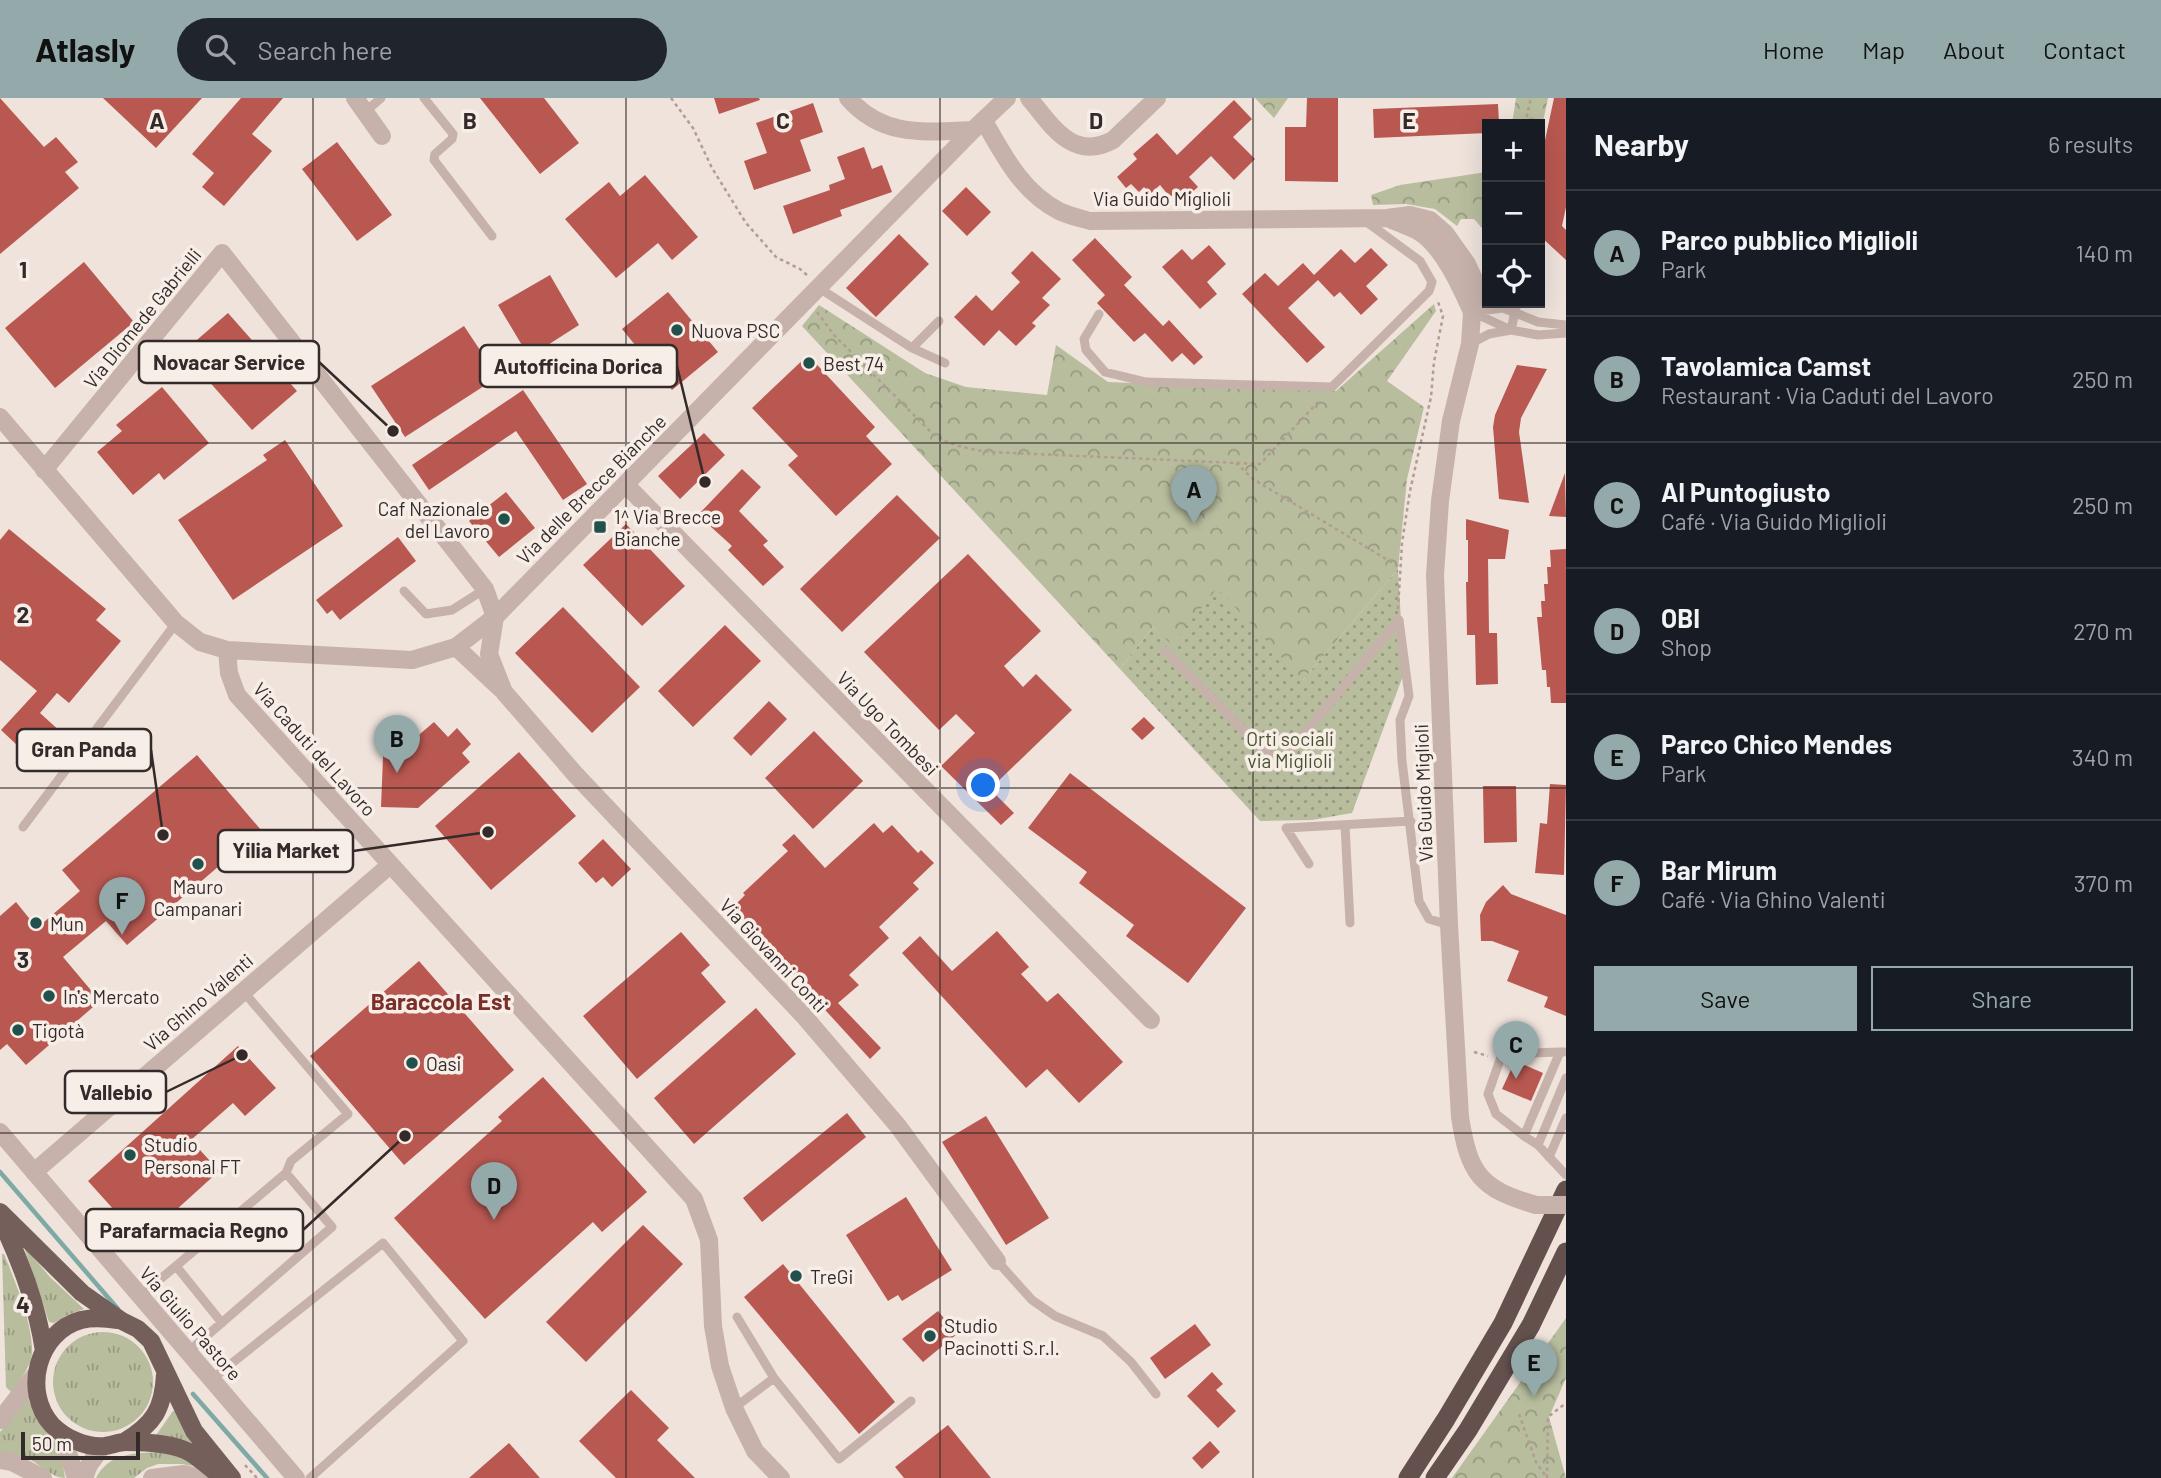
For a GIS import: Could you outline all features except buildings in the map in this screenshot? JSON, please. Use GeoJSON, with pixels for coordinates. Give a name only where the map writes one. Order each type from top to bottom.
{"type":"FeatureCollection","features":[{"type":"Feature","properties":{"kind":"highway"},"geometry":{"type":"LineString","coordinates":[[1408,1478],[1503,1323],[1566,1190]]}},
{"type":"Feature","properties":{"kind":"highway"},"geometry":{"type":"LineString","coordinates":[[1435,1478],[1468,1430],[1531,1325],[1566,1252]]}},
{"type":"Feature","properties":{"kind":"main road"},"geometry":{"type":"LineString","coordinates":[[0,1214],[82,1293],[121,1321],[138,1329],[151,1341],[194,1432],[232,1478]]}},
{"type":"Feature","properties":{"kind":"main road"},"geometry":{"type":"LineString","coordinates":[[0,1214],[38,1314],[44,1351]]}},
{"type":"Feature","properties":{"kind":"main road"},"geometry":{"type":"LineString","coordinates":[[121,1321],[100,1317],[80,1321],[59,1333],[44,1351],[36,1374],[37,1391],[41,1408],[50,1422],[62,1434],[81,1444],[102,1447],[124,1442],[142,1432],[156,1416],[164,1396],[165,1375]]}},
{"type":"Feature","properties":{"kind":"main road"},"geometry":{"type":"LineString","coordinates":[[124,1442],[188,1451],[223,1478]]}},
{"type":"Feature","properties":{"kind":"street"},"geometry":{"type":"LineString","coordinates":[[848,98],[856,107],[889,127],[916,133],[978,125]]}},
{"type":"Feature","properties":{"kind":"street","name":"Via delle Brecce Bianche"},"geometry":{"type":"LineString","coordinates":[[227,650],[412,660],[456,648],[495,617],[1007,98]]}},
{"type":"Feature","properties":{"kind":"street"},"geometry":{"type":"LineString","coordinates":[[1029,98],[1065,140],[1077,145],[1091,146],[1113,140],[1157,98]]}},
{"type":"Feature","properties":{"kind":"street"},"geometry":{"type":"LineString","coordinates":[[360,105],[383,136]]}},
{"type":"Feature","properties":{"kind":"street","name":"Via Guido Miglioli"},"geometry":{"type":"LineString","coordinates":[[978,125],[1032,194],[1061,212],[1090,221],[1387,218],[1410,215],[1430,220],[1445,233],[1481,287],[1472,312],[1470,344],[1451,421],[1440,501],[1435,575],[1449,925],[1460,1117],[1465,1147],[1473,1169],[1487,1184],[1505,1196],[1536,1205],[1566,1205]]}},
{"type":"Feature","properties":{"kind":"street","name":"Via Guido Miglioli"},"geometry":{"type":"LineString","coordinates":[[1387,218],[1420,232],[1433,244],[1460,285],[1472,312]]}},
{"type":"Feature","properties":{"kind":"street","name":"Via Diomede Gabrielli"},"geometry":{"type":"LineString","coordinates":[[44,470],[222,253],[485,589],[495,617]]}},
{"type":"Feature","properties":{"kind":"street"},"geometry":{"type":"LineString","coordinates":[[0,416],[176,623],[200,642],[227,650]]}},
{"type":"Feature","properties":{"kind":"street","name":"Via Ugo Tombesi"},"geometry":{"type":"LineString","coordinates":[[626,485],[1151,1020]]}},
{"type":"Feature","properties":{"kind":"street","name":"Via Giovanni Conti"},"geometry":{"type":"LineString","coordinates":[[495,617],[489,654],[504,692]]}},
{"type":"Feature","properties":{"kind":"street","name":"Via Giovanni Conti"},"geometry":{"type":"LineString","coordinates":[[456,648],[504,692],[575,774],[803,1015],[898,1126],[997,1261]]}},
{"type":"Feature","properties":{"kind":"street","name":"Via Caduti del Lavoro"},"geometry":{"type":"LineString","coordinates":[[227,650],[229,673],[237,695],[694,1199],[709,1240],[713,1326],[720,1366],[734,1408],[755,1451],[781,1478]]}},
{"type":"Feature","properties":{"kind":"street","name":"Via Ghino Valenti"},"geometry":{"type":"LineString","coordinates":[[34,1172],[390,865]]}},
{"type":"Feature","properties":{"kind":"street","name":"Via Giulio Pastore"},"geometry":{"type":"LineString","coordinates":[[0,1132],[296,1478]]}},
{"type":"Feature","properties":{"kind":"street"},"geometry":{"type":"LineString","coordinates":[[0,1420],[36,1374]]}},
{"type":"Feature","properties":{"kind":"street"},"geometry":{"type":"LineString","coordinates":[[62,1434],[76,1478]]}},
{"type":"Feature","properties":{"kind":"street"},"geometry":{"type":"LineString","coordinates":[[84,1478],[89,1465],[102,1447]]}},
{"type":"Feature","properties":{"kind":"street"},"geometry":{"type":"LineString","coordinates":[[6,1461],[43,1478]]}},
{"type":"Feature","properties":{"kind":"street"},"geometry":{"type":"LineString","coordinates":[[152,1478],[184,1474],[201,1478]]}},
{"type":"Feature","properties":{"kind":"lane"},"geometry":{"type":"LineString","coordinates":[[360,105],[381,98]]}},
{"type":"Feature","properties":{"kind":"lane"},"geometry":{"type":"LineString","coordinates":[[424,98],[453,134],[452,139],[435,153],[434,160],[492,236]]}},
{"type":"Feature","properties":{"kind":"lane"},"geometry":{"type":"LineString","coordinates":[[1099,314],[1084,339],[1086,350],[1105,372],[1146,382],[1332,387],[1429,291],[1432,282],[1420,261],[1361,218]]}},
{"type":"Feature","properties":{"kind":"lane"},"geometry":{"type":"LineString","coordinates":[[813,294],[843,306],[912,348],[945,363]]}},
{"type":"Feature","properties":{"kind":"lane"},"geometry":{"type":"LineString","coordinates":[[1472,312],[1488,308]]}},
{"type":"Feature","properties":{"kind":"lane"},"geometry":{"type":"LineString","coordinates":[[1505,308],[1538,323],[1566,325]]}},
{"type":"Feature","properties":{"kind":"lane"},"geometry":{"type":"LineString","coordinates":[[1511,330],[1516,308]]}},
{"type":"Feature","properties":{"kind":"lane"},"geometry":{"type":"LineString","coordinates":[[1472,312],[1511,330],[1538,335],[1566,333]]}},
{"type":"Feature","properties":{"kind":"lane"},"geometry":{"type":"LineString","coordinates":[[912,348],[939,321]]}},
{"type":"Feature","properties":{"kind":"lane"},"geometry":{"type":"LineString","coordinates":[[1470,344],[1489,334],[1511,330]]}},
{"type":"Feature","properties":{"kind":"lane"},"geometry":{"type":"LineString","coordinates":[[404,591],[426,614],[452,610],[485,589]]}},
{"type":"Feature","properties":{"kind":"lane"},"geometry":{"type":"LineString","coordinates":[[1399,620],[1409,696],[1400,720],[1402,761],[1419,901],[1429,919],[1449,925]]}},
{"type":"Feature","properties":{"kind":"lane"},"geometry":{"type":"LineString","coordinates":[[1166,651],[1278,765],[1399,620]]}},
{"type":"Feature","properties":{"kind":"lane"},"geometry":{"type":"LineString","coordinates":[[23,827],[176,623]]}},
{"type":"Feature","properties":{"kind":"lane"},"geometry":{"type":"LineString","coordinates":[[1309,864],[1286,828],[1411,821]]}},
{"type":"Feature","properties":{"kind":"lane"},"geometry":{"type":"LineString","coordinates":[[1345,825],[1350,923]]}},
{"type":"Feature","properties":{"kind":"lane"},"geometry":{"type":"LineString","coordinates":[[140,1296],[286,1173],[291,1161],[348,1114],[243,991]]}},
{"type":"Feature","properties":{"kind":"lane"},"geometry":{"type":"LineString","coordinates":[[1524,1136],[1563,1052],[1503,1054],[1488,1094],[1496,1114],[1524,1136],[1538,1145],[1566,1175]]}},
{"type":"Feature","properties":{"kind":"lane"},"geometry":{"type":"LineString","coordinates":[[1538,1145],[1566,1078]]}},
{"type":"Feature","properties":{"kind":"lane"},"geometry":{"type":"LineString","coordinates":[[1549,1157],[1566,1118]]}},
{"type":"Feature","properties":{"kind":"lane"},"geometry":{"type":"LineString","coordinates":[[188,1352],[332,1227],[286,1173]]}},
{"type":"Feature","properties":{"kind":"lane"},"geometry":{"type":"LineString","coordinates":[[212,1379],[383,1243],[463,1341],[310,1478]]}},
{"type":"Feature","properties":{"kind":"lane"},"geometry":{"type":"LineString","coordinates":[[997,1261],[1032,1300],[1055,1316],[1103,1336],[1131,1362],[1156,1394]]}},
{"type":"Feature","properties":{"kind":"lane"},"geometry":{"type":"LineString","coordinates":[[176,1266],[222,1323]]}},
{"type":"Feature","properties":{"kind":"lane"},"geometry":{"type":"LineString","coordinates":[[737,1317],[774,1378],[839,1459],[911,1401]]}},
{"type":"Feature","properties":{"kind":"lane"},"geometry":{"type":"LineString","coordinates":[[734,1408],[774,1378]]}},
{"type":"Feature","properties":{"kind":"path"},"geometry":{"type":"LineString","coordinates":[[671,98],[693,128],[712,168],[746,223],[776,257],[800,269]]}},
{"type":"Feature","properties":{"kind":"path"},"geometry":{"type":"LineString","coordinates":[[1526,119],[1531,98]]}},
{"type":"Feature","properties":{"kind":"path"},"geometry":{"type":"LineString","coordinates":[[1399,620],[1402,543],[1410,491],[1431,397],[1434,362],[1443,316],[1432,282]]}},
{"type":"Feature","properties":{"kind":"path"},"geometry":{"type":"LineString","coordinates":[[813,294],[834,335],[934,435],[948,443],[990,452],[1260,464],[1332,387]]}},
{"type":"Feature","properties":{"kind":"path"},"geometry":{"type":"LineString","coordinates":[[1236,463],[1253,479],[1401,568]]}},
{"type":"Feature","properties":{"kind":"path"},"geometry":{"type":"LineString","coordinates":[[1457,1051],[1476,1052],[1500,1060]]}},
{"type":"Feature","properties":{"kind":"path"},"geometry":{"type":"LineString","coordinates":[[1547,1478],[1548,1417],[1566,1403]]}},
{"type":"Feature","properties":{"kind":"path"},"geometry":{"type":"LineString","coordinates":[[1519,1414],[1535,1462],[1547,1478]]}},
{"type":"Feature","properties":{"kind":"green space"},"geometry":{"type":"Polygon","coordinates":[[[1255,98],[1288,98],[1274,118],[1255,98]]]}},
{"type":"Feature","properties":{"kind":"green space"},"geometry":{"type":"Polygon","coordinates":[[[1516,98],[1548,98],[1544,119],[1513,119],[1516,98]]]}},
{"type":"Feature","properties":{"kind":"green space"},"geometry":{"type":"Polygon","coordinates":[[[1482,173],[1482,228],[1474,219],[1461,219],[1457,226],[1435,209],[1406,204],[1373,205],[1371,195],[1400,185],[1482,173]]]}},
{"type":"Feature","properties":{"kind":"green space"},"geometry":{"type":"Polygon","coordinates":[[[1434,304],[1436,311],[1387,381],[1424,407],[1407,479],[1398,569],[1303,680],[1172,646],[1153,627],[1120,669],[802,326],[819,305],[925,373],[966,387],[1047,395],[1056,345],[1108,382],[1336,391],[1434,304]]]}},
{"type":"Feature","properties":{"kind":"green space","name":"Orti sociali via Miglioli"},"geometry":{"type":"Polygon","coordinates":[[[1398,569],[1404,673],[1352,813],[1312,820],[1260,821],[1120,669],[1153,627],[1172,645],[1217,588],[1303,680],[1398,569]]]}},
{"type":"Feature","properties":{"kind":"green space"},"geometry":{"type":"Polygon","coordinates":[[[25,1250],[84,1309],[54,1323],[49,1322],[25,1250]]]}},
{"type":"Feature","properties":{"kind":"green space"},"geometry":{"type":"Polygon","coordinates":[[[2,1254],[22,1303],[32,1343],[29,1363],[11,1392],[6,1387],[2,1254]]]}},
{"type":"Feature","properties":{"kind":"green space"},"geometry":{"type":"Polygon","coordinates":[[[1566,1318],[1566,1378],[1549,1417],[1566,1478],[1452,1478],[1566,1318]]]}},
{"type":"Feature","properties":{"kind":"green space"},"geometry":{"type":"Polygon","coordinates":[[[103,1332],[131,1340],[145,1354],[153,1382],[145,1410],[131,1424],[103,1432],[75,1424],[61,1410],[53,1382],[61,1354],[75,1340],[103,1332]]]}},
{"type":"Feature","properties":{"kind":"green space"},"geometry":{"type":"Polygon","coordinates":[[[28,1397],[37,1419],[59,1449],[65,1478],[51,1474],[29,1459],[0,1452],[0,1432],[28,1397]]]}},
{"type":"Feature","properties":{"kind":"green space"},"geometry":{"type":"Polygon","coordinates":[[[175,1411],[200,1448],[154,1438],[175,1411]]]}},
{"type":"Feature","properties":{"kind":"green space"},"geometry":{"type":"Polygon","coordinates":[[[160,1452],[190,1459],[197,1467],[158,1464],[134,1478],[96,1478],[101,1470],[115,1459],[132,1454],[160,1452]]]}},
{"type":"Feature","properties":{"kind":"waterway"},"geometry":{"type":"LineString","coordinates":[[0,1172],[118,1309]]}},
{"type":"Feature","properties":{"kind":"waterway"},"geometry":{"type":"LineString","coordinates":[[193,1394],[267,1478]]}},
{"type":"Feature","properties":{"kind":"place","name":"Nuova PSC"},"geometry":{"type":"Point","coordinates":[677,330]}},
{"type":"Feature","properties":{"kind":"place","name":"Best 74"},"geometry":{"type":"Point","coordinates":[809,363]}},
{"type":"Feature","properties":{"kind":"place","name":"Novacar Service"},"geometry":{"type":"Point","coordinates":[393,431]}},
{"type":"Feature","properties":{"kind":"place","name":"Autofficina Dorica"},"geometry":{"type":"Point","coordinates":[705,482]}},
{"type":"Feature","properties":{"kind":"place","name":"Caf Nazionale del Lavoro"},"geometry":{"type":"Point","coordinates":[504,519]}},
{"type":"Feature","properties":{"kind":"place","name":"Parco pubblico Miglioli"},"geometry":{"type":"Point","coordinates":[1194,524]}},
{"type":"Feature","properties":{"kind":"place","name":"1^ Via Brecce Bianche"},"geometry":{"type":"Point","coordinates":[600,527]}},
{"type":"Feature","properties":{"kind":"place","name":"Tavolamica Camst"},"geometry":{"type":"Point","coordinates":[397,773]}},
{"type":"Feature","properties":{"kind":"place","name":"Yilia Market"},"geometry":{"type":"Point","coordinates":[488,832]}},
{"type":"Feature","properties":{"kind":"place","name":"Gran Panda"},"geometry":{"type":"Point","coordinates":[163,835]}},
{"type":"Feature","properties":{"kind":"place","name":"Mauro Campanari"},"geometry":{"type":"Point","coordinates":[198,864]}},
{"type":"Feature","properties":{"kind":"place","name":"Mun"},"geometry":{"type":"Point","coordinates":[36,923]}},
{"type":"Feature","properties":{"kind":"place","name":"Bar Mirum"},"geometry":{"type":"Point","coordinates":[122,935]}},
{"type":"Feature","properties":{"kind":"place","name":"In's Mercato"},"geometry":{"type":"Point","coordinates":[49,996]}},
{"type":"Feature","properties":{"kind":"place","name":"Tigotà"},"geometry":{"type":"Point","coordinates":[18,1030]}},
{"type":"Feature","properties":{"kind":"place","name":"Vallebio"},"geometry":{"type":"Point","coordinates":[242,1055]}},
{"type":"Feature","properties":{"kind":"place","name":"Oasi"},"geometry":{"type":"Point","coordinates":[412,1063]}},
{"type":"Feature","properties":{"kind":"place","name":"Al Puntogiusto"},"geometry":{"type":"Point","coordinates":[1516,1079]}},
{"type":"Feature","properties":{"kind":"place","name":"Parafarmacia Regno"},"geometry":{"type":"Point","coordinates":[405,1136]}},
{"type":"Feature","properties":{"kind":"place","name":"Studio Personal FT"},"geometry":{"type":"Point","coordinates":[130,1155]}},
{"type":"Feature","properties":{"kind":"place","name":"OBI"},"geometry":{"type":"Point","coordinates":[494,1220]}},
{"type":"Feature","properties":{"kind":"place","name":"TreGi"},"geometry":{"type":"Point","coordinates":[796,1276]}},
{"type":"Feature","properties":{"kind":"place","name":"Studio Pacinotti S.r.l."},"geometry":{"type":"Point","coordinates":[930,1336]}},
{"type":"Feature","properties":{"kind":"place","name":"Parco Chico Mendes"},"geometry":{"type":"Point","coordinates":[1534,1397]}},
{"type":"Feature","properties":{"kind":"district","name":"Baraccola Est"},"geometry":{"type":"Point","coordinates":[441,1001]}}]}
